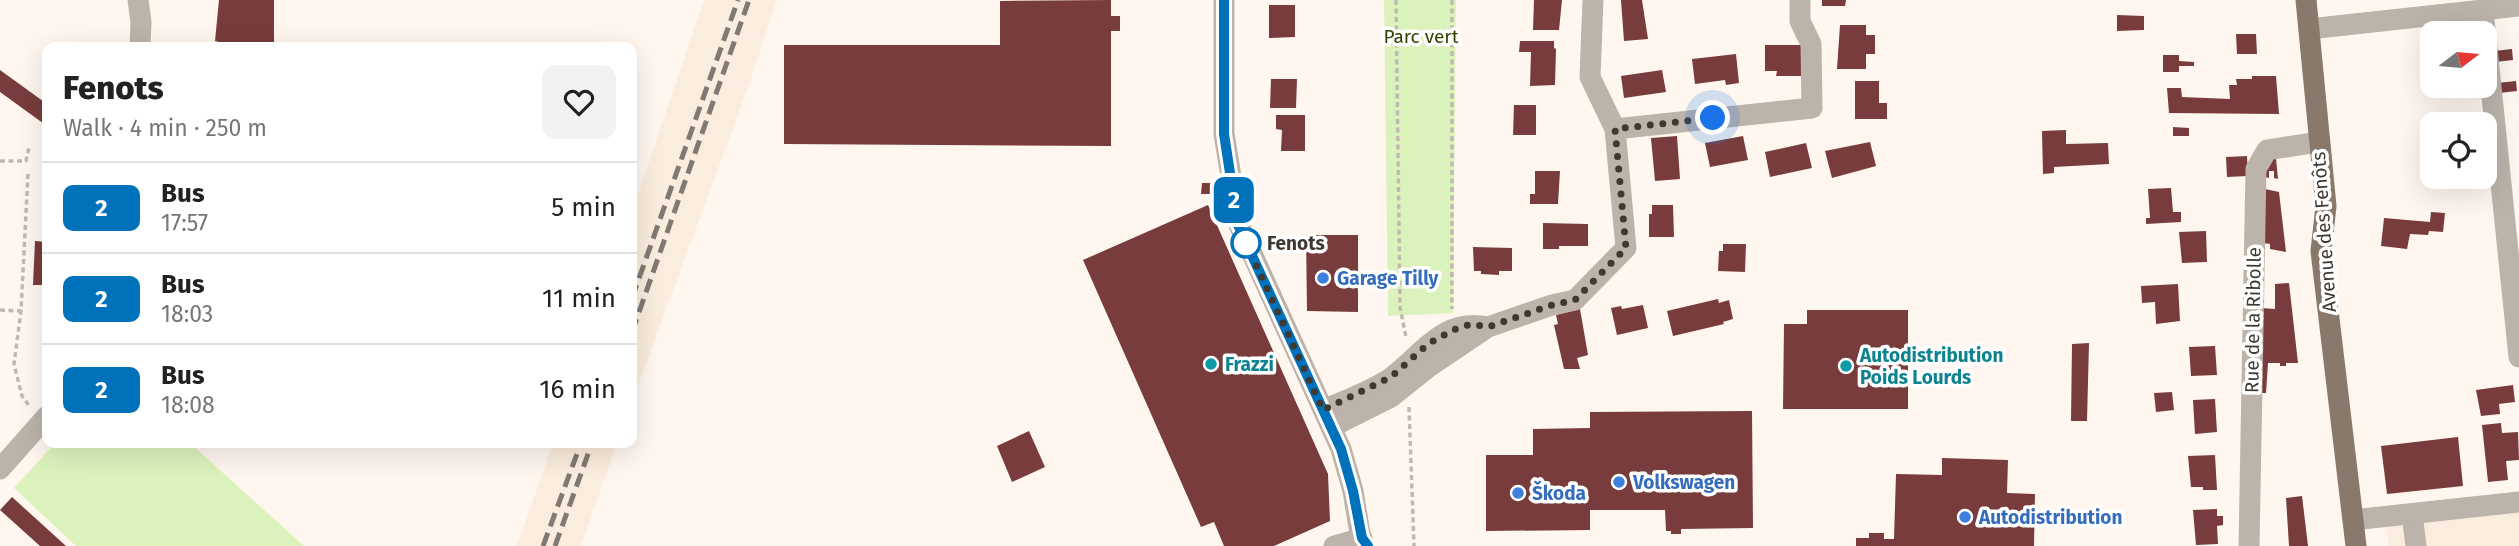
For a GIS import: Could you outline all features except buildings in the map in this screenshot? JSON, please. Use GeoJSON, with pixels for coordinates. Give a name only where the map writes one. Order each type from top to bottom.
{"type":"FeatureCollection","features":[{"type":"Feature","properties":{"kind":"main road","name":"Avenue des Fenôts"},"geometry":{"type":"LineString","coordinates":[[2306,0],[2326,206],[2321,251],[2356,546]]}},
{"type":"Feature","properties":{"kind":"street"},"geometry":{"type":"LineString","coordinates":[[138,0],[139,42]]}},
{"type":"Feature","properties":{"kind":"street"},"geometry":{"type":"LineString","coordinates":[[1224,0],[1224,134],[1238,225],[1341,449],[1364,543],[1334,546]]}},
{"type":"Feature","properties":{"kind":"street"},"geometry":{"type":"LineString","coordinates":[[1327,418],[1391,397],[1440,359],[1488,327],[1575,300],[1626,248],[1615,129],[1590,77],[1593,0]]}},
{"type":"Feature","properties":{"kind":"street"},"geometry":{"type":"LineString","coordinates":[[1615,129],[1812,108],[1811,44],[1800,21],[1800,0]]}},
{"type":"Feature","properties":{"kind":"street"},"geometry":{"type":"LineString","coordinates":[[2309,29],[2519,6]]}},
{"type":"Feature","properties":{"kind":"street"},"geometry":{"type":"LineString","coordinates":[[2483,10],[2519,357]]}},
{"type":"Feature","properties":{"kind":"street","name":"Rue de la Ribolle"},"geometry":{"type":"LineString","coordinates":[[2249,546],[2256,169],[2267,149],[2318,142]]}},
{"type":"Feature","properties":{"kind":"street"},"geometry":{"type":"LineString","coordinates":[[1327,418],[1391,377],[1428,344],[1453,330],[1471,324],[1488,327]]}},
{"type":"Feature","properties":{"kind":"street"},"geometry":{"type":"LineString","coordinates":[[0,469],[42,421]]}},
{"type":"Feature","properties":{"kind":"street"},"geometry":{"type":"LineString","coordinates":[[2353,520],[2519,502]]}},
{"type":"Feature","properties":{"kind":"street"},"geometry":{"type":"LineString","coordinates":[[2412,514],[2416,546]]}},
{"type":"Feature","properties":{"kind":"path"},"geometry":{"type":"LineString","coordinates":[[1396,0],[1400,307],[1411,360]]}},
{"type":"Feature","properties":{"kind":"path"},"geometry":{"type":"LineString","coordinates":[[1452,0],[1452,321]]}},
{"type":"Feature","properties":{"kind":"path"},"geometry":{"type":"LineString","coordinates":[[0,162],[26,161],[29,147]]}},
{"type":"Feature","properties":{"kind":"path"},"geometry":{"type":"LineString","coordinates":[[28,174],[21,311],[14,364],[22,396],[42,417]]}},
{"type":"Feature","properties":{"kind":"path"},"geometry":{"type":"LineString","coordinates":[[0,310],[21,311]]}},
{"type":"Feature","properties":{"kind":"path"},"geometry":{"type":"LineString","coordinates":[[1409,384],[1414,546]]}},
{"type":"Feature","properties":{"kind":"shaded area"},"geometry":{"type":"Polygon","coordinates":[[[704,0],[777,0],[749,85],[637,388],[637,197],[704,0]]]}},
{"type":"Feature","properties":{"kind":"shaded area"},"geometry":{"type":"Polygon","coordinates":[[[551,448],[615,448],[581,546],[517,546],[551,448]]]}},
{"type":"Feature","properties":{"kind":"shaded area"},"geometry":{"type":"Polygon","coordinates":[[[2519,512],[2519,546],[2389,546],[2385,526],[2519,512]]]}},
{"type":"Feature","properties":{"kind":"green space","name":"Parc vert"},"geometry":{"type":"Polygon","coordinates":[[[1384,0],[1456,0],[1453,313],[1388,316],[1384,0]]]}},
{"type":"Feature","properties":{"kind":"green space"},"geometry":{"type":"Polygon","coordinates":[[[50,448],[196,448],[304,546],[76,546],[14,488],[50,448]]]}},
{"type":"Feature","properties":{"kind":"railway"},"geometry":{"type":"LineString","coordinates":[[637,284],[738,0]]}},
{"type":"Feature","properties":{"kind":"railway"},"geometry":{"type":"LineString","coordinates":[[637,318],[749,0]]}},
{"type":"Feature","properties":{"kind":"railway"},"geometry":{"type":"LineString","coordinates":[[543,546],[579,448]]}},
{"type":"Feature","properties":{"kind":"railway"},"geometry":{"type":"LineString","coordinates":[[555,546],[590,448]]}},
{"type":"Feature","properties":{"kind":"bus line","name":"2"},"geometry":{"type":"LineString","coordinates":[[1224,0],[1224,134],[1238,225],[1341,449],[1362,538],[1368,546]]}},
{"type":"Feature","properties":{"kind":"place","name":"Fenots"},"geometry":{"type":"Point","coordinates":[1246,243]}},
{"type":"Feature","properties":{"kind":"place","name":"Garage Tilly"},"geometry":{"type":"Point","coordinates":[1323,278]}},
{"type":"Feature","properties":{"kind":"place","name":"Frazzi"},"geometry":{"type":"Point","coordinates":[1211,364]}},
{"type":"Feature","properties":{"kind":"place","name":"Autodistribution Poids Lourds"},"geometry":{"type":"Point","coordinates":[1846,366]}},
{"type":"Feature","properties":{"kind":"place","name":"Volkswagen"},"geometry":{"type":"Point","coordinates":[1619,482]}},
{"type":"Feature","properties":{"kind":"place","name":"Škoda"},"geometry":{"type":"Point","coordinates":[1518,493]}},
{"type":"Feature","properties":{"kind":"place","name":"Autodistribution"},"geometry":{"type":"Point","coordinates":[1965,517]}},
{"type":"Feature","properties":{"kind":"route"},"geometry":{"type":"LineString","coordinates":[[1246,243],[1323,410],[1363,393],[1391,377],[1428,344],[1453,330],[1471,324],[1488,327],[1575,300],[1626,248],[1615,129],[1713,118]]}}]}
